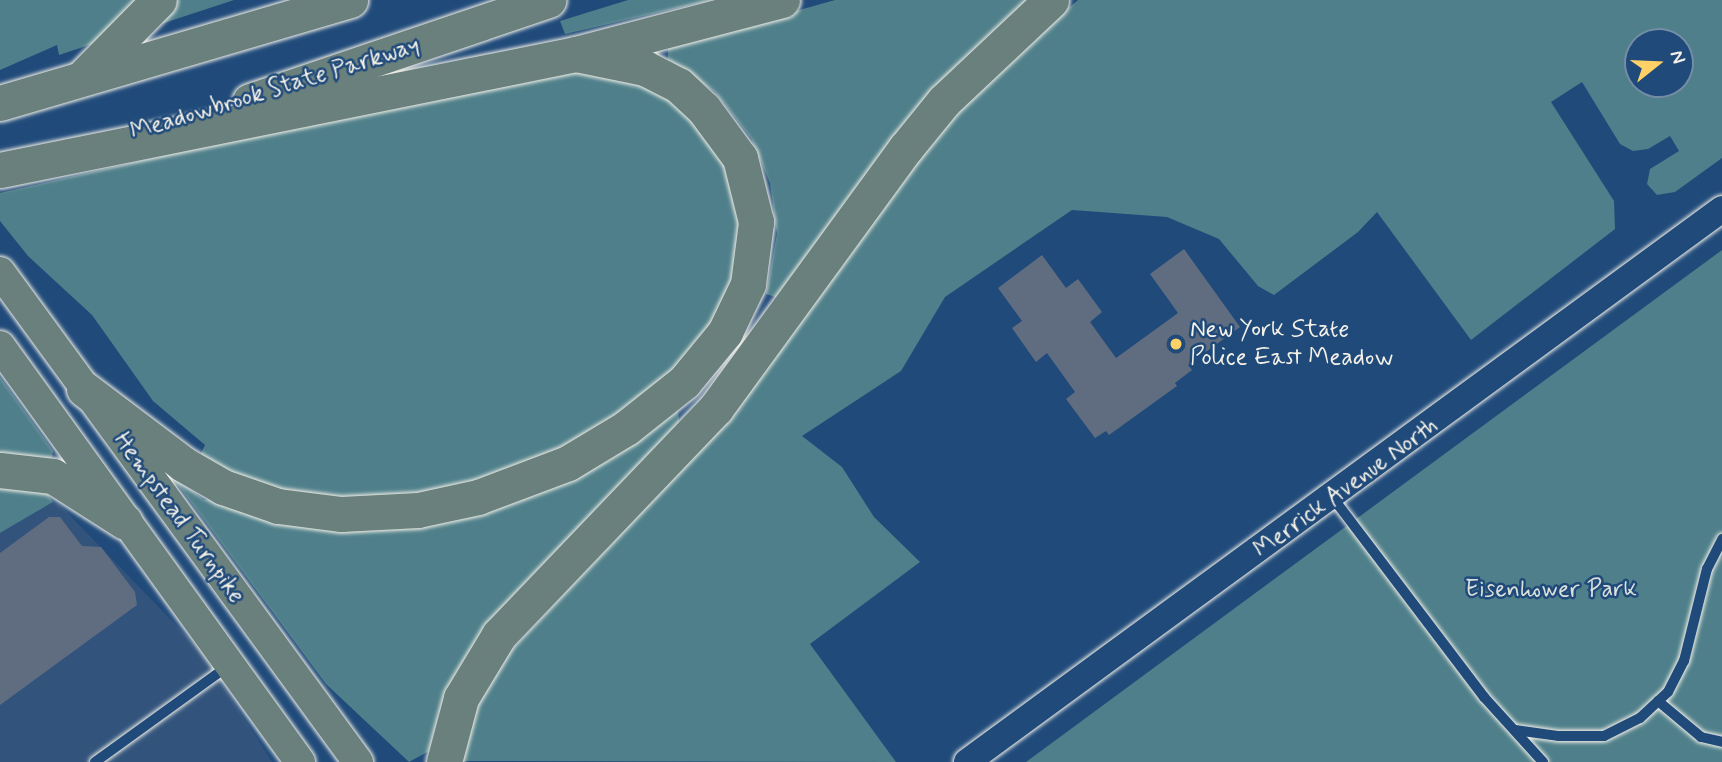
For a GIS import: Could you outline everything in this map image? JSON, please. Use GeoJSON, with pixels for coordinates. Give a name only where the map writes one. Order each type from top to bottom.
{"type":"FeatureCollection","features":[{"type":"Feature","properties":{"kind":"highway"},"geometry":{"type":"LineString","coordinates":[[78,82],[159,0]]}},
{"type":"Feature","properties":{"kind":"highway"},"geometry":{"type":"LineString","coordinates":[[0,103],[350,0]]}},
{"type":"Feature","properties":{"kind":"highway","name":"Meadowbrook State Parkway"},"geometry":{"type":"LineString","coordinates":[[0,170],[238,105],[548,0]]}},
{"type":"Feature","properties":{"kind":"highway"},"geometry":{"type":"LineString","coordinates":[[0,170],[576,54],[782,0]]}},
{"type":"Feature","properties":{"kind":"highway"},"geometry":{"type":"LineString","coordinates":[[444,762],[461,698],[499,635],[716,408],[920,130],[972,73],[1051,0]]}},
{"type":"Feature","properties":{"kind":"highway"},"geometry":{"type":"LineString","coordinates":[[84,389],[183,464],[223,487],[278,506],[341,514],[418,510],[478,497],[568,463],[626,428],[684,382],[725,332],[748,284],[756,222],[740,158],[704,109],[678,85],[645,68],[576,54]]}},
{"type":"Feature","properties":{"kind":"highway"},"geometry":{"type":"LineString","coordinates":[[0,470],[53,476],[125,522]]}},
{"type":"Feature","properties":{"kind":"main road","name":"Merrick Avenue North"},"geometry":{"type":"LineString","coordinates":[[967,762],[1333,498],[1722,209]]}},
{"type":"Feature","properties":{"kind":"main road","name":"Hempstead Turnpike"},"geometry":{"type":"LineString","coordinates":[[0,272],[358,762]]}},
{"type":"Feature","properties":{"kind":"main road","name":"Hempstead Turnpike"},"geometry":{"type":"LineString","coordinates":[[0,346],[300,762]]}},
{"type":"Feature","properties":{"kind":"lane"},"geometry":{"type":"LineString","coordinates":[[1333,498],[1440,637],[1543,762]]}},
{"type":"Feature","properties":{"kind":"lane"},"geometry":{"type":"LineString","coordinates":[[1515,730],[1558,736],[1604,736],[1640,718],[1668,692],[1684,661],[1707,569],[1722,539]]}},
{"type":"Feature","properties":{"kind":"lane"},"geometry":{"type":"LineString","coordinates":[[95,762],[231,664]]}},
{"type":"Feature","properties":{"kind":"lane"},"geometry":{"type":"LineString","coordinates":[[1658,701],[1701,737],[1722,742]]}},
{"type":"Feature","properties":{"kind":"shaded area"},"geometry":{"type":"Polygon","coordinates":[[[53,502],[60,505],[200,650],[272,762],[0,762],[0,533],[53,502]]]}},
{"type":"Feature","properties":{"kind":"green space"},"geometry":{"type":"Polygon","coordinates":[[[0,0],[149,0],[101,41],[59,55],[57,45],[0,70],[0,0]]]}},
{"type":"Feature","properties":{"kind":"green space"},"geometry":{"type":"Polygon","coordinates":[[[177,0],[234,0],[158,25],[177,0]]]}},
{"type":"Feature","properties":{"kind":"green space"},"geometry":{"type":"Polygon","coordinates":[[[628,0],[712,0],[565,34],[560,21],[628,0]]]}},
{"type":"Feature","properties":{"kind":"green space"},"geometry":{"type":"Polygon","coordinates":[[[835,0],[1032,0],[778,298],[766,294],[777,234],[770,183],[751,138],[715,92],[668,59],[668,47],[835,0]]]}},
{"type":"Feature","properties":{"kind":"green space"},"geometry":{"type":"Polygon","coordinates":[[[1078,0],[1722,0],[1722,158],[1675,192],[1657,195],[1647,184],[1650,169],[1679,151],[1670,136],[1648,149],[1633,151],[1620,144],[1582,82],[1551,102],[1614,201],[1615,229],[1471,340],[1377,212],[1358,232],[1274,295],[1258,286],[1219,239],[1167,217],[1072,210],[945,297],[901,371],[802,436],[842,467],[874,517],[920,562],[810,644],[896,762],[460,761],[477,704],[503,659],[723,425],[934,137],[1014,54],[1078,0]]]}},
{"type":"Feature","properties":{"kind":"green space"},"geometry":{"type":"Polygon","coordinates":[[[598,72],[667,95],[713,137],[738,189],[744,240],[726,306],[663,381],[612,423],[546,458],[468,485],[398,499],[333,499],[268,489],[199,458],[205,445],[153,401],[92,315],[28,256],[0,221],[0,193],[524,74],[598,72]]]}},
{"type":"Feature","properties":{"kind":"green space","name":"Eisenhower Park"},"geometry":{"type":"Polygon","coordinates":[[[1722,250],[1722,762],[1026,762],[1216,622],[1722,250]]]}},
{"type":"Feature","properties":{"kind":"green space"},"geometry":{"type":"Polygon","coordinates":[[[0,377],[53,451],[52,458],[0,458],[0,377]]]}},
{"type":"Feature","properties":{"kind":"green space"},"geometry":{"type":"Polygon","coordinates":[[[678,411],[680,431],[439,713],[429,751],[409,762],[326,684],[170,474],[204,500],[222,498],[427,524],[534,495],[639,439],[678,411]]]}},
{"type":"Feature","properties":{"kind":"green space"},"geometry":{"type":"Polygon","coordinates":[[[0,482],[46,492],[53,502],[0,533],[0,482]]]}},
{"type":"Feature","properties":{"kind":"building","name":"New York State Police East Meadow"},"geometry":{"type":"Polygon","coordinates":[[[1184,249],[1240,327],[1188,365],[1192,370],[1175,383],[1177,386],[1109,435],[1106,431],[1095,438],[1066,399],[1075,392],[1047,353],[1036,362],[1012,328],[1022,321],[998,288],[1042,255],[1066,288],[1078,279],[1102,312],[1090,322],[1116,358],[1178,313],[1150,274],[1184,249]]]}},
{"type":"Feature","properties":{"kind":"building"},"geometry":{"type":"Polygon","coordinates":[[[49,517],[60,517],[82,546],[101,547],[135,592],[137,605],[0,705],[0,553],[49,517]]]}},
{"type":"Feature","properties":{"kind":"place","name":"New York State Police East Meadow"},"geometry":{"type":"Point","coordinates":[1176,344]}}]}
